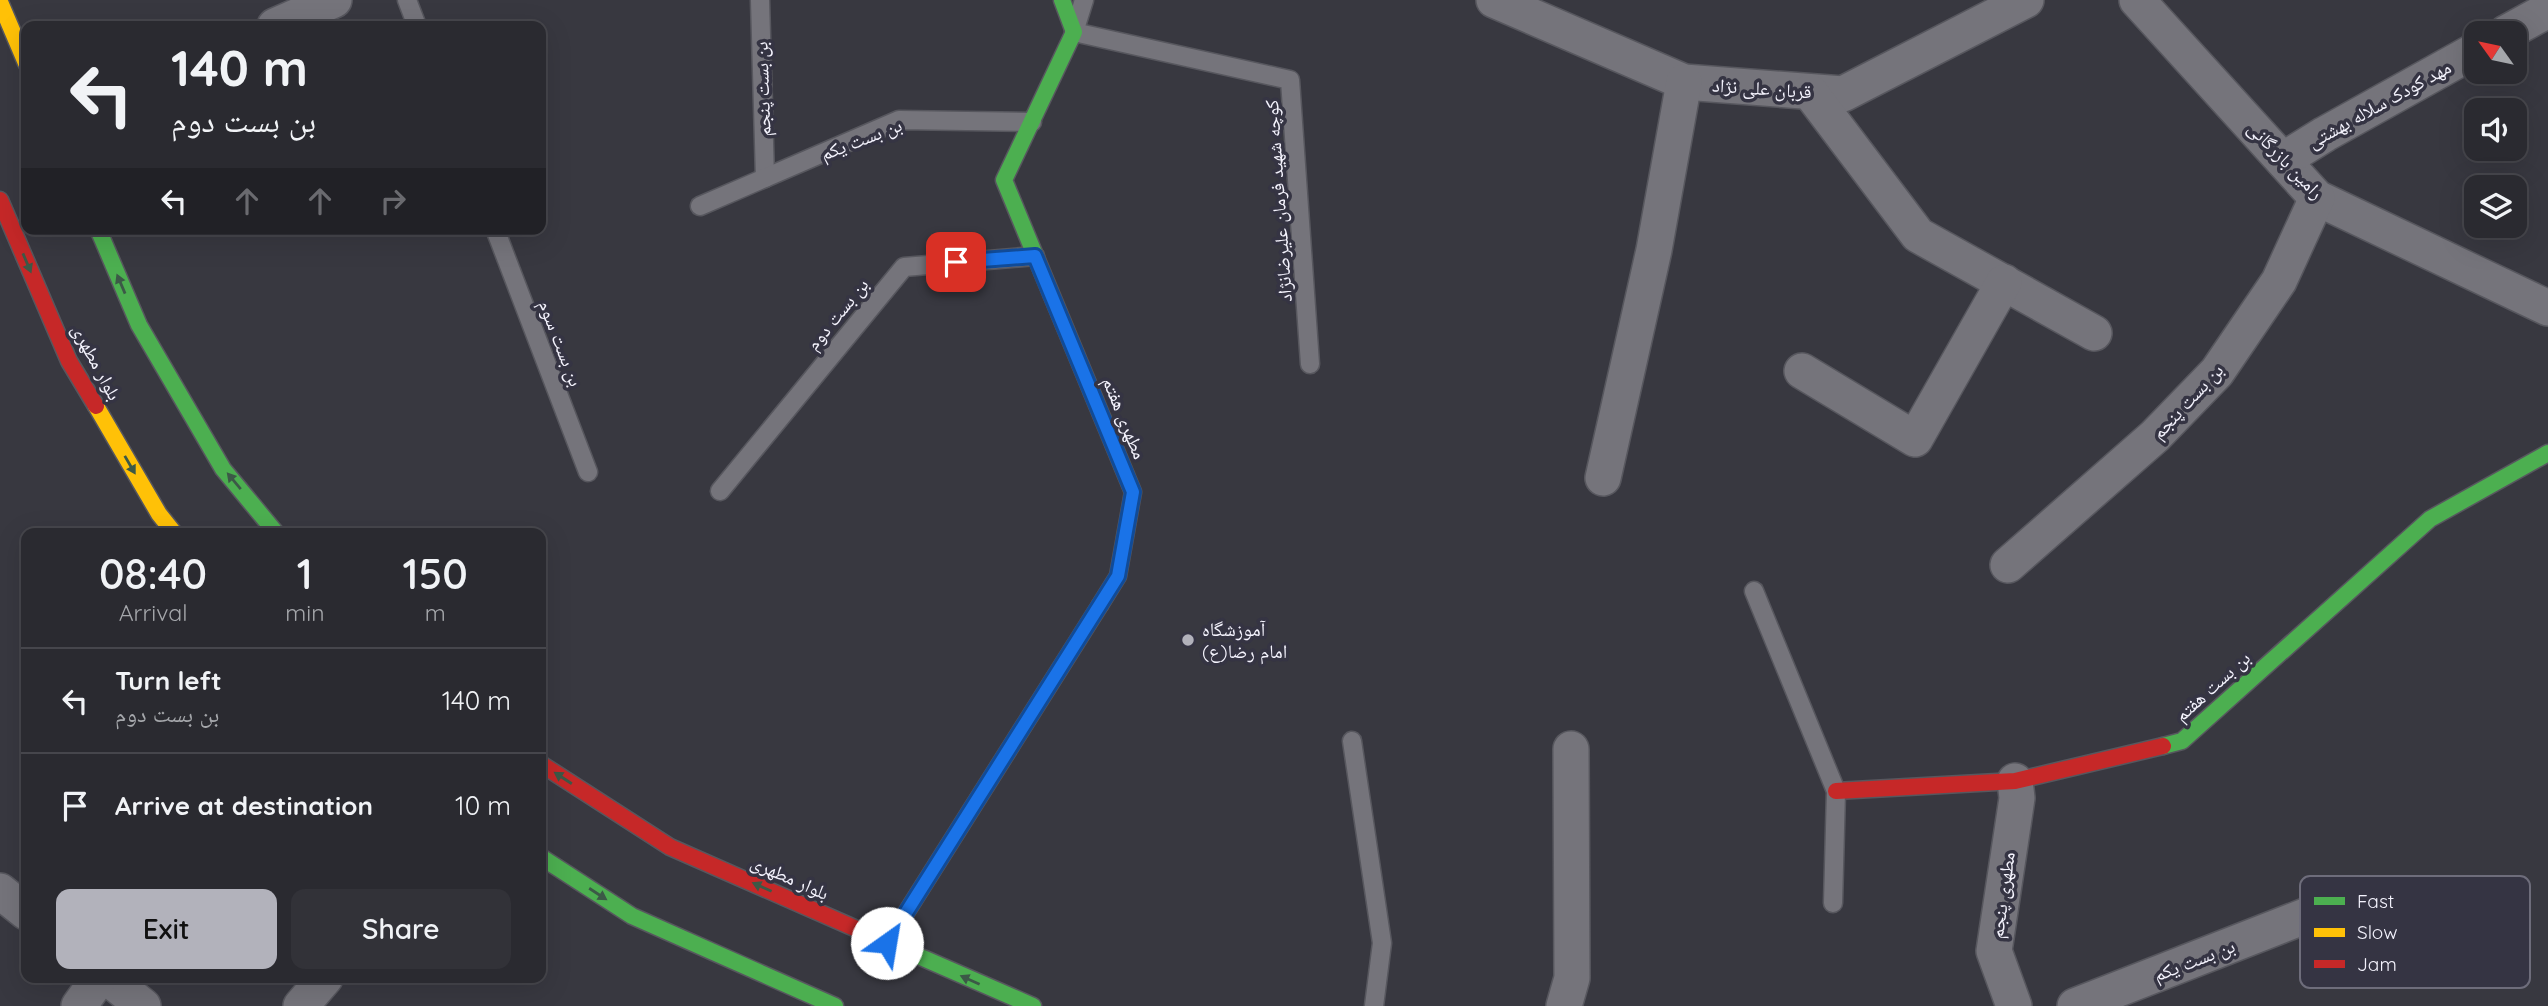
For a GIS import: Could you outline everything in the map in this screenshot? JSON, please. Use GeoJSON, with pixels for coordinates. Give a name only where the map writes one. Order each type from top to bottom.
{"type":"FeatureCollection","features":[{"type":"Feature","properties":{"kind":"street"},"geometry":{"type":"LineString","coordinates":[[1062,0],[1074,32]]}},
{"type":"Feature","properties":{"kind":"street","name":"قربان علی نژاد"},"geometry":{"type":"LineString","coordinates":[[1494,0],[1684,82],[1843,94],[2025,0]]}},
{"type":"Feature","properties":{"kind":"street","name":"رامین بازرگانی"},"geometry":{"type":"LineString","coordinates":[[2137,0],[2317,198],[2548,308]]}},
{"type":"Feature","properties":{"kind":"street"},"geometry":{"type":"LineString","coordinates":[[0,2],[21,51]]}},
{"type":"Feature","properties":{"kind":"street"},"geometry":{"type":"LineString","coordinates":[[284,21],[316,4]]}},
{"type":"Feature","properties":{"kind":"street"},"geometry":{"type":"LineString","coordinates":[[2527,22],[2548,10]]}},
{"type":"Feature","properties":{"kind":"street","name":"مطهری هفتم"},"geometry":{"type":"LineString","coordinates":[[887,943],[1118,576],[1133,492],[1004,180],[1074,32]]}},
{"type":"Feature","properties":{"kind":"street","name":"مهد کودک سلاله بهشتی"},"geometry":{"type":"LineString","coordinates":[[2283,160],[2464,57]]}},
{"type":"Feature","properties":{"kind":"street"},"geometry":{"type":"LineString","coordinates":[[1603,478],[1654,250],[1684,82]]}},
{"type":"Feature","properties":{"kind":"street"},"geometry":{"type":"LineString","coordinates":[[1810,92],[1919,234],[2094,333]]}},
{"type":"Feature","properties":{"kind":"street","name":"بن بست پنجم"},"geometry":{"type":"LineString","coordinates":[[2008,565],[2155,436],[2217,372],[2279,281],[2317,198]]}},
{"type":"Feature","properties":{"kind":"street","name":"بلوار مطهری"},"geometry":{"type":"LineString","coordinates":[[0,200],[69,361],[159,514],[170,528]]}},
{"type":"Feature","properties":{"kind":"street"},"geometry":{"type":"LineString","coordinates":[[101,235],[139,326],[223,468],[272,528]]}},
{"type":"Feature","properties":{"kind":"street"},"geometry":{"type":"LineString","coordinates":[[1802,371],[1915,439],[2004,282]]}},
{"type":"Feature","properties":{"kind":"street","name":"بن بست هفتم"},"geometry":{"type":"LineString","coordinates":[[1836,791],[2015,781],[2182,741],[2430,519],[2548,453]]}},
{"type":"Feature","properties":{"kind":"street"},"geometry":{"type":"LineString","coordinates":[[1564,1006],[1572,978],[1571,749]]}},
{"type":"Feature","properties":{"kind":"street","name":"بلوار مطهری"},"geometry":{"type":"LineString","coordinates":[[546,767],[670,846],[1033,1006]]}},
{"type":"Feature","properties":{"kind":"street","name":"مطهری پنجم"},"geometry":{"type":"LineString","coordinates":[[2014,1006],[1994,951],[2017,798],[2015,781]]}},
{"type":"Feature","properties":{"kind":"street"},"geometry":{"type":"LineString","coordinates":[[546,860],[632,916],[824,1004]]}},
{"type":"Feature","properties":{"kind":"street"},"geometry":{"type":"LineString","coordinates":[[0,891],[21,908]]}},
{"type":"Feature","properties":{"kind":"street","name":"بن بست یکم"},"geometry":{"type":"LineString","coordinates":[[2075,1006],[2300,918]]}},
{"type":"Feature","properties":{"kind":"street"},"geometry":{"type":"LineString","coordinates":[[79,1006],[95,983]]}},
{"type":"Feature","properties":{"kind":"street"},"geometry":{"type":"LineString","coordinates":[[114,983],[143,1006]]}},
{"type":"Feature","properties":{"kind":"street"},"geometry":{"type":"LineString","coordinates":[[301,1006],[321,983]]}},
{"type":"Feature","properties":{"kind":"lane"},"geometry":{"type":"LineString","coordinates":[[407,0],[415,21]]}},
{"type":"Feature","properties":{"kind":"lane","name":"بن بست پنجم"},"geometry":{"type":"LineString","coordinates":[[760,0],[765,178]]}},
{"type":"Feature","properties":{"kind":"lane"},"geometry":{"type":"LineString","coordinates":[[1074,32],[1084,0]]}},
{"type":"Feature","properties":{"kind":"lane","name":"کوچه شهید فرمان علیرضانژاد"},"geometry":{"type":"LineString","coordinates":[[1074,32],[1290,80],[1310,364]]}},
{"type":"Feature","properties":{"kind":"lane","name":"بن بست یکم"},"geometry":{"type":"LineString","coordinates":[[700,206],[900,120],[1032,122]]}},
{"type":"Feature","properties":{"kind":"lane","name":"بن بست سوم"},"geometry":{"type":"LineString","coordinates":[[497,235],[588,472]]}},
{"type":"Feature","properties":{"kind":"lane","name":"بن بست دوم"},"geometry":{"type":"LineString","coordinates":[[720,491],[904,267],[1035,256]]}},
{"type":"Feature","properties":{"kind":"lane"},"geometry":{"type":"LineString","coordinates":[[1754,591],[1836,791],[1833,903]]}},
{"type":"Feature","properties":{"kind":"lane"},"geometry":{"type":"LineString","coordinates":[[1352,741],[1382,943],[1374,1006]]}},
{"type":"Feature","properties":{"kind":"traffic: fast"},"geometry":{"type":"LineString","coordinates":[[1062,0],[1074,32],[1004,180],[1133,492],[1118,576],[1100,605]]}},
{"type":"Feature","properties":{"kind":"traffic: fast"},"geometry":{"type":"LineString","coordinates":[[101,235],[139,325],[223,469],[272,528]]}},
{"type":"Feature","properties":{"kind":"traffic: fast"},"geometry":{"type":"LineString","coordinates":[[2163,746],[2182,741],[2430,519],[2548,453]]}},
{"type":"Feature","properties":{"kind":"traffic: fast"},"geometry":{"type":"LineString","coordinates":[[546,860],[632,916],[835,1006]]}},
{"type":"Feature","properties":{"kind":"traffic: fast"},"geometry":{"type":"LineString","coordinates":[[900,948],[1033,1006]]}},
{"type":"Feature","properties":{"kind":"traffic: slow"},"geometry":{"type":"LineString","coordinates":[[0,2],[21,51]]}},
{"type":"Feature","properties":{"kind":"traffic: slow"},"geometry":{"type":"LineString","coordinates":[[96,406],[159,514],[170,528]]}},
{"type":"Feature","properties":{"kind":"traffic: jam"},"geometry":{"type":"LineString","coordinates":[[0,200],[69,361],[96,406]]}},
{"type":"Feature","properties":{"kind":"traffic: jam"},"geometry":{"type":"LineString","coordinates":[[887,943],[1100,605]]}},
{"type":"Feature","properties":{"kind":"traffic: jam"},"geometry":{"type":"LineString","coordinates":[[1836,791],[2015,781],[2163,746]]}},
{"type":"Feature","properties":{"kind":"traffic: jam"},"geometry":{"type":"LineString","coordinates":[[546,767],[670,847],[900,948]]}},
{"type":"Feature","properties":{"kind":"place","name":"آموزشگاه امام رضا(ع)"},"geometry":{"type":"Point","coordinates":[1188,640]}},
{"type":"Feature","properties":{"kind":"route"},"geometry":{"type":"LineString","coordinates":[[887,943],[1118,576],[1133,492],[1035,256],[956,262]]}}]}
